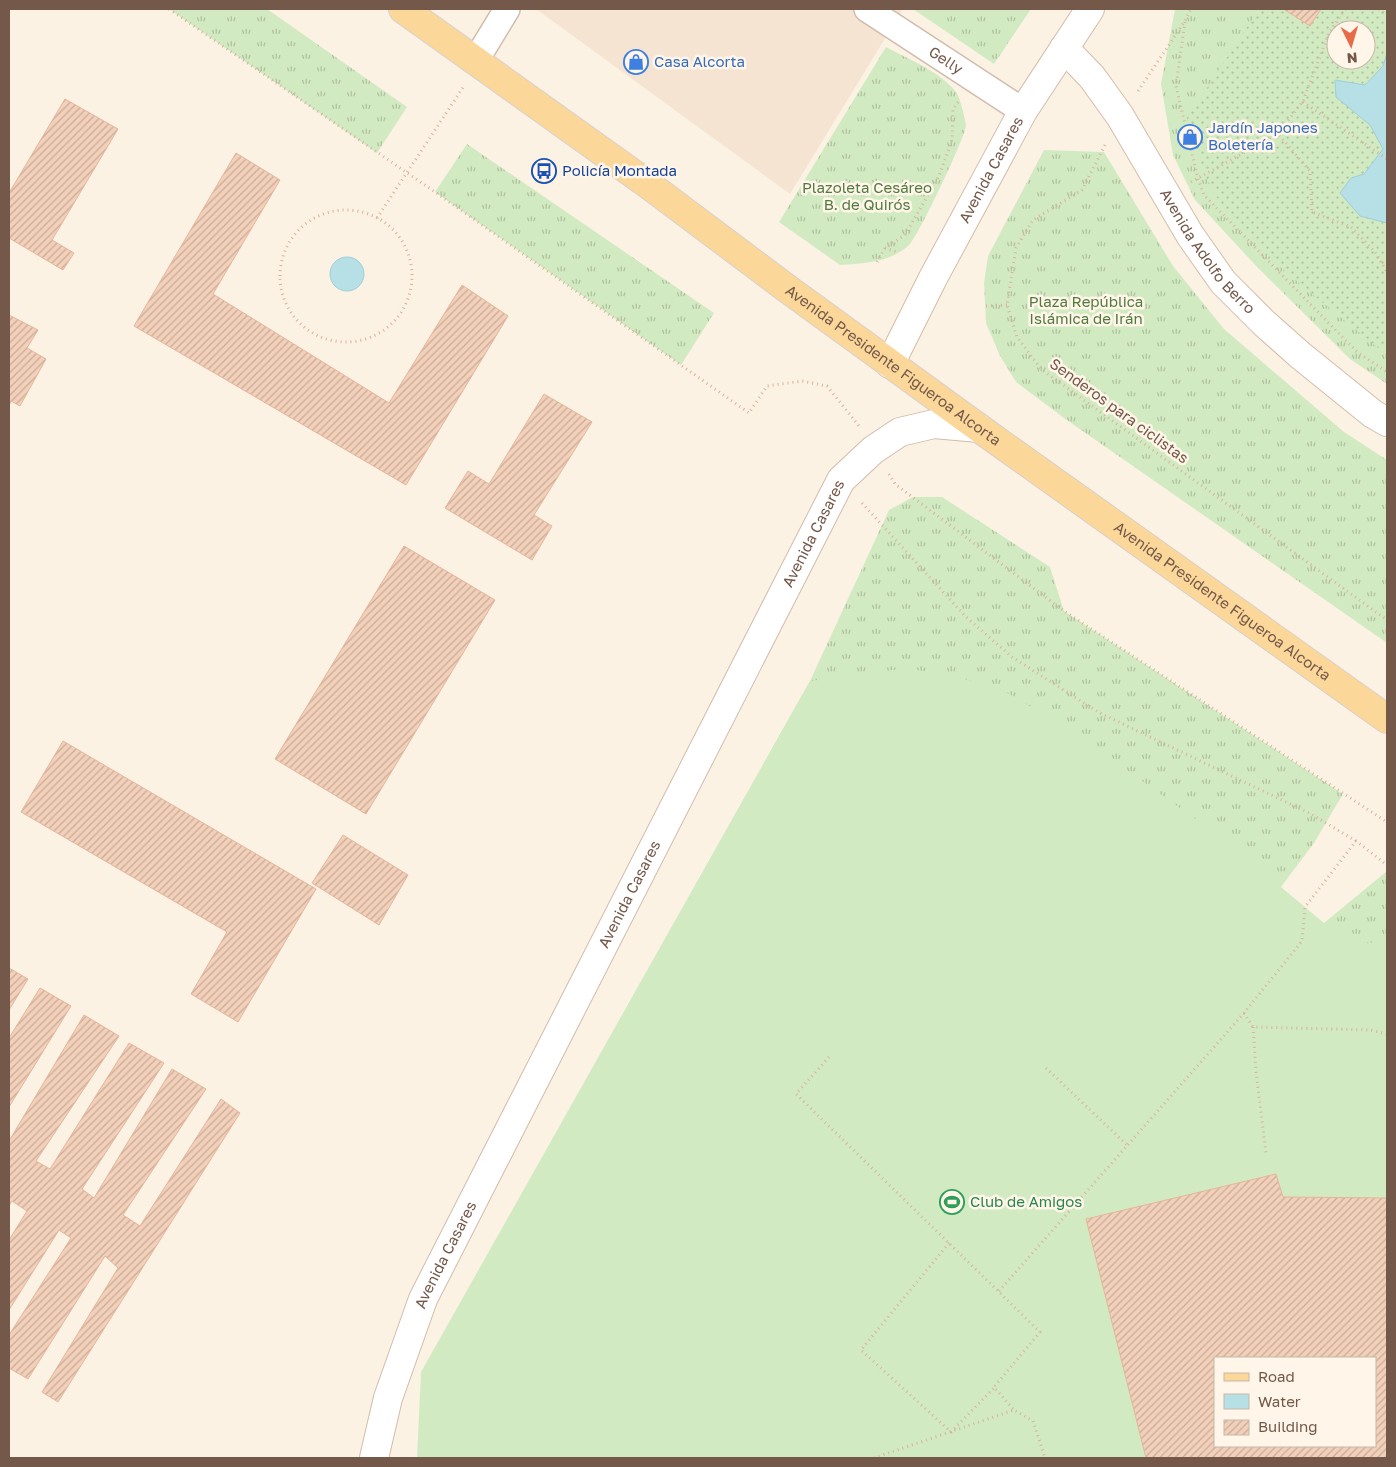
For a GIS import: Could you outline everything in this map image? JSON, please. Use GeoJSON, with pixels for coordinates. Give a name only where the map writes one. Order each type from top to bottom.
{"type":"FeatureCollection","features":[{"type":"Feature","properties":{"kind":"main road","name":"Avenida Presidente Figueroa Alcorta"},"geometry":{"type":"LineString","coordinates":[[403,9],[649,185],[890,364],[1387,719]]}},
{"type":"Feature","properties":{"kind":"street"},"geometry":{"type":"LineString","coordinates":[[478,61],[507,9]]}},
{"type":"Feature","properties":{"kind":"street","name":"Gelly"},"geometry":{"type":"LineString","coordinates":[[867,9],[1023,111]]}},
{"type":"Feature","properties":{"kind":"street","name":"Avenida Casares"},"geometry":{"type":"LineString","coordinates":[[890,364],[933,278],[1023,111],[1090,9]]}},
{"type":"Feature","properties":{"kind":"street","name":"Avenida Adolfo Berro"},"geometry":{"type":"LineString","coordinates":[[1064,48],[1092,77],[1120,116],[1190,235],[1223,282],[1264,323],[1300,355],[1373,414],[1387,422]]}},
{"type":"Feature","properties":{"kind":"street","name":"Avenida Casares"},"geometry":{"type":"LineString","coordinates":[[374,1458],[388,1398],[423,1299],[841,480],[873,450],[900,432],[934,424],[979,428]]}},
{"type":"Feature","properties":{"kind":"path"},"geometry":{"type":"LineString","coordinates":[[168,9],[749,413],[767,386],[802,381],[827,386],[863,431],[895,484],[1064,611],[1387,822]]}},
{"type":"Feature","properties":{"kind":"path","name":"Senderos para ciclistas"},"geometry":{"type":"LineString","coordinates":[[1190,9],[1186,21],[1120,116],[1082,190],[1033,220],[1016,248],[1007,305],[1017,337],[1041,369],[1387,620]]}},
{"type":"Feature","properties":{"kind":"path"},"geometry":{"type":"LineString","coordinates":[[1166,192],[1198,179],[1278,134],[1303,102],[1329,33],[1345,9]]}},
{"type":"Feature","properties":{"kind":"path"},"geometry":{"type":"LineString","coordinates":[[1379,9],[1387,15]]}},
{"type":"Feature","properties":{"kind":"path"},"geometry":{"type":"LineString","coordinates":[[1186,21],[1176,86],[1198,179],[1204,195],[1357,352],[1387,372]]}},
{"type":"Feature","properties":{"kind":"path"},"geometry":{"type":"LineString","coordinates":[[377,218],[478,61]]}},
{"type":"Feature","properties":{"kind":"path"},"geometry":{"type":"LineString","coordinates":[[877,262],[885,248],[905,235],[939,176],[952,140],[953,109],[976,79]]}},
{"type":"Feature","properties":{"kind":"path"},"geometry":{"type":"LineString","coordinates":[[1303,102],[1374,148],[1387,159]]}},
{"type":"Feature","properties":{"kind":"path"},"geometry":{"type":"LineString","coordinates":[[1278,134],[1310,171],[1312,212],[1351,227],[1374,252],[1387,272]]}},
{"type":"Feature","properties":{"kind":"path"},"geometry":{"type":"LineString","coordinates":[[349,210],[371,214],[377,218],[390,226],[404,242],[412,262],[413,284],[407,305],[395,323],[377,336],[356,342],[334,342],[314,335],[297,322],[285,303],[283,296],[280,281],[282,259],[291,239],[306,222],[326,213],[349,210]]}},
{"type":"Feature","properties":{"kind":"path"},"geometry":{"type":"LineString","coordinates":[[885,248],[897,252]]}},
{"type":"Feature","properties":{"kind":"path"},"geometry":{"type":"LineString","coordinates":[[986,306],[1007,305]]}},
{"type":"Feature","properties":{"kind":"path"},"geometry":{"type":"LineString","coordinates":[[841,480],[966,616],[1012,657],[1098,712],[1311,814],[1356,841],[1387,865]]}},
{"type":"Feature","properties":{"kind":"path"},"geometry":{"type":"LineString","coordinates":[[999,1292],[1244,1013],[1302,941],[1305,908],[1356,841]]}},
{"type":"Feature","properties":{"kind":"path"},"geometry":{"type":"LineString","coordinates":[[1244,1013],[1253,1027],[1256,1072],[1266,1153]]}},
{"type":"Feature","properties":{"kind":"path"},"geometry":{"type":"LineString","coordinates":[[1253,1027],[1371,1030],[1387,1034]]}},
{"type":"Feature","properties":{"kind":"path"},"geometry":{"type":"LineString","coordinates":[[828,1057],[796,1094],[1040,1332],[994,1388],[951,1432]]}},
{"type":"Feature","properties":{"kind":"path"},"geometry":{"type":"LineString","coordinates":[[1046,1068],[1127,1145]]}},
{"type":"Feature","properties":{"kind":"path"},"geometry":{"type":"LineString","coordinates":[[948,1243],[861,1350],[951,1432]]}},
{"type":"Feature","properties":{"kind":"path"},"geometry":{"type":"LineString","coordinates":[[994,1388],[1014,1410],[1033,1421],[1045,1458]]}},
{"type":"Feature","properties":{"kind":"path"},"geometry":{"type":"LineString","coordinates":[[874,1458],[1014,1410]]}},
{"type":"Feature","properties":{"kind":"shaded area"},"geometry":{"type":"Polygon","coordinates":[[[536,9],[903,9],[790,194],[536,9]]]}},
{"type":"Feature","properties":{"kind":"green space"},"geometry":{"type":"Polygon","coordinates":[[[169,9],[267,9],[407,107],[377,153],[169,9]]]}},
{"type":"Feature","properties":{"kind":"green space"},"geometry":{"type":"Polygon","coordinates":[[[913,9],[1031,9],[994,64],[913,9]]]}},
{"type":"Feature","properties":{"kind":"green space"},"geometry":{"type":"Polygon","coordinates":[[[1175,9],[1387,9],[1387,384],[1350,359],[1258,268],[1195,200],[1173,155],[1161,84],[1175,9]]]}},
{"type":"Feature","properties":{"kind":"green space"},"geometry":{"type":"Polygon","coordinates":[[[1259,9],[1387,9],[1387,354],[1294,279],[1254,242],[1214,193],[1200,161],[1187,118],[1259,9]]]}},
{"type":"Feature","properties":{"kind":"green space","name":"Plazoleta Cesáreo B. de Quirós"},"geometry":{"type":"Polygon","coordinates":[[[886,47],[924,66],[950,85],[959,98],[966,125],[941,186],[909,245],[902,251],[885,259],[868,263],[840,265],[779,222],[886,47]]]}},
{"type":"Feature","properties":{"kind":"green space"},"geometry":{"type":"Polygon","coordinates":[[[467,144],[714,313],[681,365],[435,192],[467,144]]]}},
{"type":"Feature","properties":{"kind":"green space","name":"Plaza República Islámica de Irán"},"geometry":{"type":"Polygon","coordinates":[[[1044,150],[1104,152],[1173,266],[1224,329],[1344,432],[1387,460],[1387,643],[1064,418],[1016,382],[1000,356],[986,323],[984,283],[988,256],[1044,150]]]}},
{"type":"Feature","properties":{"kind":"green space"},"geometry":{"type":"Polygon","coordinates":[[[913,497],[942,497],[1050,567],[1064,611],[1343,794],[1314,843],[1281,887],[1324,923],[1387,871],[1387,1119],[605,1046],[810,681],[889,510],[913,497]]]}},
{"type":"Feature","properties":{"kind":"green space","name":"Club de Amigos"},"geometry":{"type":"Polygon","coordinates":[[[907,668],[994,685],[1070,730],[1214,832],[1350,946],[1387,940],[1387,1458],[417,1458],[421,1372],[810,681],[907,668]]]}},
{"type":"Feature","properties":{"kind":"water"},"geometry":{"type":"Polygon","coordinates":[[[1387,53],[1387,223],[1360,216],[1340,193],[1351,178],[1364,174],[1383,149],[1370,125],[1336,97],[1335,80],[1365,85],[1383,66],[1387,53]]]}},
{"type":"Feature","properties":{"kind":"water"},"geometry":{"type":"Polygon","coordinates":[[[347,257],[359,262],[364,274],[359,286],[347,291],[335,286],[330,274],[335,262],[347,257]]]}},
{"type":"Feature","properties":{"kind":"building"},"geometry":{"type":"Polygon","coordinates":[[[1286,9],[1321,9],[1310,26],[1286,9]]]}},
{"type":"Feature","properties":{"kind":"building"},"geometry":{"type":"Polygon","coordinates":[[[65,99],[118,129],[52,240],[74,253],[63,270],[9,238],[9,193],[65,99]]]}},
{"type":"Feature","properties":{"kind":"building"},"geometry":{"type":"Polygon","coordinates":[[[236,153],[280,180],[213,294],[389,403],[462,285],[508,316],[406,485],[134,326],[236,153]]]}},
{"type":"Feature","properties":{"kind":"building"},"geometry":{"type":"Polygon","coordinates":[[[9,315],[38,330],[27,348],[46,359],[20,406],[11,401],[9,406],[9,315]]]}},
{"type":"Feature","properties":{"kind":"building"},"geometry":{"type":"Polygon","coordinates":[[[544,394],[592,422],[534,515],[552,526],[532,560],[445,508],[468,471],[489,484],[544,394]]]}},
{"type":"Feature","properties":{"kind":"building"},"geometry":{"type":"Polygon","coordinates":[[[404,546],[495,600],[366,814],[275,759],[404,546]]]}},
{"type":"Feature","properties":{"kind":"building"},"geometry":{"type":"Polygon","coordinates":[[[63,741],[316,889],[238,1022],[191,994],[227,932],[21,812],[63,741]]]}},
{"type":"Feature","properties":{"kind":"building"},"geometry":{"type":"Polygon","coordinates":[[[343,835],[408,875],[379,925],[312,883],[343,835]]]}},
{"type":"Feature","properties":{"kind":"building"},"geometry":{"type":"Polygon","coordinates":[[[9,968],[28,979],[9,1010],[9,968]]]}},
{"type":"Feature","properties":{"kind":"building"},"geometry":{"type":"Polygon","coordinates":[[[40,988],[71,1006],[9,1107],[9,1038],[40,988]]]}},
{"type":"Feature","properties":{"kind":"building"},"geometry":{"type":"Polygon","coordinates":[[[84,1015],[119,1036],[36,1161],[50,1169],[129,1043],[164,1063],[82,1189],[94,1198],[172,1069],[206,1089],[123,1215],[140,1226],[221,1099],[240,1113],[58,1402],[42,1392],[118,1268],[105,1256],[28,1379],[9,1368],[9,1335],[71,1238],[59,1230],[9,1310],[9,1240],[27,1211],[12,1201],[9,1206],[9,1141],[84,1015]]]}},
{"type":"Feature","properties":{"kind":"building"},"geometry":{"type":"Polygon","coordinates":[[[1276,1174],[1283,1197],[1387,1198],[1387,1458],[1146,1458],[1086,1219],[1276,1174]]]}},
{"type":"Feature","properties":{"kind":"place","name":"Casa Alcorta"},"geometry":{"type":"Point","coordinates":[636,62]}},
{"type":"Feature","properties":{"kind":"place","name":"Jardín Japones Boletería"},"geometry":{"type":"Point","coordinates":[1190,137]}},
{"type":"Feature","properties":{"kind":"place","name":"Policía Montada"},"geometry":{"type":"Point","coordinates":[544,171]}},
{"type":"Feature","properties":{"kind":"place","name":"Club de Amigos"},"geometry":{"type":"Point","coordinates":[952,1202]}}]}
